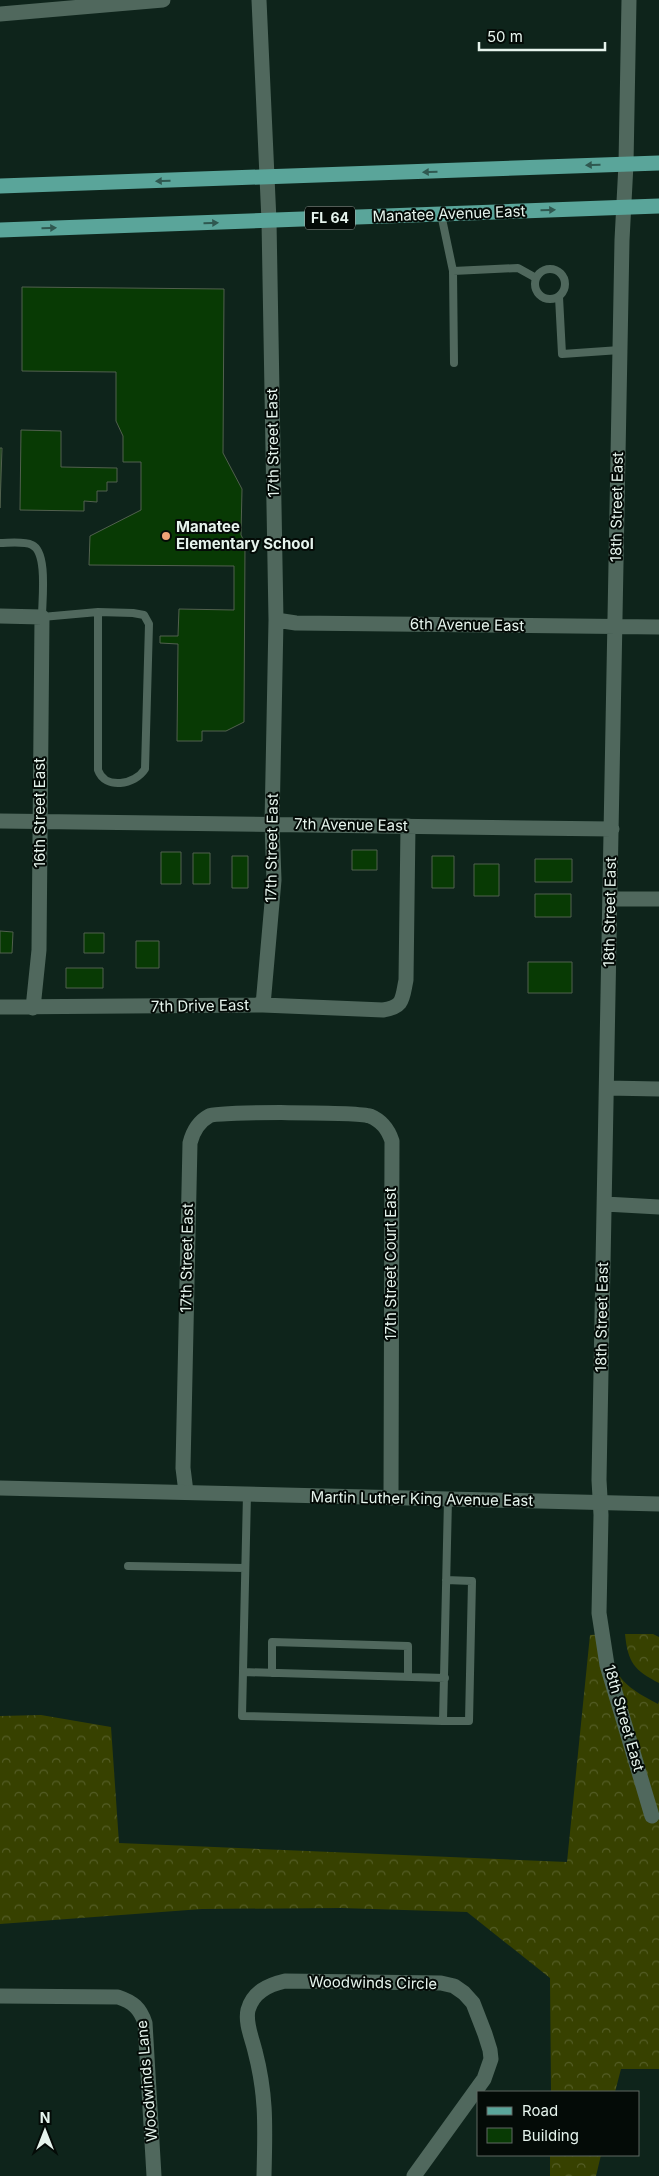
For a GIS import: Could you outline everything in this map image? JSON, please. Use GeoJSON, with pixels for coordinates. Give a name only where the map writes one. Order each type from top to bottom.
{"type":"FeatureCollection","features":[{"type":"Feature","properties":{"kind":"main road"},"geometry":{"type":"LineString","coordinates":[[0,186],[659,163]]}},
{"type":"Feature","properties":{"kind":"main road","name":"Manatee Avenue East"},"geometry":{"type":"LineString","coordinates":[[0,230],[659,206]]}},
{"type":"Feature","properties":{"kind":"street"},"geometry":{"type":"LineString","coordinates":[[0,14],[163,0]]}},
{"type":"Feature","properties":{"kind":"street","name":"17th Street East"},"geometry":{"type":"LineString","coordinates":[[259,0],[269,221],[276,620],[272,824],[274,880],[263,1006]]}},
{"type":"Feature","properties":{"kind":"street","name":"18th Street East"},"geometry":{"type":"LineString","coordinates":[[629,0],[626,164],[623,207],[606,1088],[600,1470],[600,1622],[607,1665],[652,1816]]}},
{"type":"Feature","properties":{"kind":"street"},"geometry":{"type":"LineString","coordinates":[[0,616],[42,617]]}},
{"type":"Feature","properties":{"kind":"street","name":"16th Street East"},"geometry":{"type":"LineString","coordinates":[[33,1008],[39,950],[42,617]]}},
{"type":"Feature","properties":{"kind":"street","name":"6th Avenue East"},"geometry":{"type":"LineString","coordinates":[[276,620],[296,623],[659,627]]}},
{"type":"Feature","properties":{"kind":"street","name":"7th Avenue East"},"geometry":{"type":"LineString","coordinates":[[0,821],[612,829]]}},
{"type":"Feature","properties":{"kind":"street","name":"7th Drive East"},"geometry":{"type":"LineString","coordinates":[[0,1007],[263,1006],[383,1010],[398,1006],[406,980],[408,826]]}},
{"type":"Feature","properties":{"kind":"street"},"geometry":{"type":"LineString","coordinates":[[610,898],[659,899]]}},
{"type":"Feature","properties":{"kind":"street"},"geometry":{"type":"LineString","coordinates":[[606,1088],[659,1089]]}},
{"type":"Feature","properties":{"kind":"street","name":"17th Street East"},"geometry":{"type":"LineString","coordinates":[[186,1492],[183,1468],[190,1143],[197,1126],[208,1116],[214,1114],[294,1113]]}},
{"type":"Feature","properties":{"kind":"street","name":"17th Street Court East"},"geometry":{"type":"LineString","coordinates":[[294,1113],[367,1116],[381,1122],[392,1141],[390,1498]]}},
{"type":"Feature","properties":{"kind":"street"},"geometry":{"type":"LineString","coordinates":[[605,1204],[659,1207]]}},
{"type":"Feature","properties":{"kind":"street","name":"Martin Luther King Avenue East"},"geometry":{"type":"LineString","coordinates":[[0,1488],[659,1504]]}},
{"type":"Feature","properties":{"kind":"street","name":"Woodwinds Circle"},"geometry":{"type":"LineString","coordinates":[[264,2176],[266,2111],[262,2078],[248,2021],[249,2008],[254,1997],[271,1984],[285,1982],[441,1983],[454,1986],[464,1993],[473,2004],[485,2034],[491,2059],[484,2079],[414,2176]]}},
{"type":"Feature","properties":{"kind":"street","name":"Woodwinds Lane"},"geometry":{"type":"LineString","coordinates":[[0,1996],[118,1997],[134,2004],[142,2013],[145,2024],[154,2176]]}},
{"type":"Feature","properties":{"kind":"lane"},"geometry":{"type":"LineString","coordinates":[[441,214],[453,271],[454,362]]}},
{"type":"Feature","properties":{"kind":"lane"},"geometry":{"type":"LineString","coordinates":[[453,271],[518,268],[536,278]]}},
{"type":"Feature","properties":{"kind":"lane"},"geometry":{"type":"LineString","coordinates":[[548,268],[557,271],[566,283],[563,294],[549,300],[535,287],[536,278],[538,273],[548,268]]}},
{"type":"Feature","properties":{"kind":"lane"},"geometry":{"type":"LineString","coordinates":[[559,297],[562,354],[620,350]]}},
{"type":"Feature","properties":{"kind":"lane"},"geometry":{"type":"LineString","coordinates":[[0,543],[30,544],[38,549],[42,559],[42,617],[98,612],[132,613],[144,615],[149,624],[145,769],[140,778],[130,782],[107,782],[100,777],[98,770],[98,612]]}},
{"type":"Feature","properties":{"kind":"lane"},"geometry":{"type":"LineString","coordinates":[[248,1494],[242,1716],[469,1721],[472,1581],[446,1580]]}},
{"type":"Feature","properties":{"kind":"lane"},"geometry":{"type":"LineString","coordinates":[[443,1720],[448,1499]]}},
{"type":"Feature","properties":{"kind":"lane"},"geometry":{"type":"LineString","coordinates":[[128,1566],[246,1568]]}},
{"type":"Feature","properties":{"kind":"lane"},"geometry":{"type":"LineString","coordinates":[[272,1673],[272,1642],[408,1646],[408,1677]]}},
{"type":"Feature","properties":{"kind":"lane"},"geometry":{"type":"LineString","coordinates":[[243,1672],[445,1678]]}},
{"type":"Feature","properties":{"kind":"green space"},"geometry":{"type":"Polygon","coordinates":[[[608,1634],[612,1660],[621,1678],[636,1691],[658,1704],[659,1701],[659,2069],[621,2069],[615,2091],[551,2091],[550,1978],[467,1912],[341,1908],[202,1909],[0,1924],[0,1716],[41,1715],[111,1727],[119,1843],[567,1862],[590,1635],[608,1634]]]}},
{"type":"Feature","properties":{"kind":"green space"},"geometry":{"type":"Polygon","coordinates":[[[625,1634],[653,1634],[659,1637],[659,1683],[634,1665],[630,1659],[625,1634]]]}},
{"type":"Feature","properties":{"kind":"green space"},"geometry":{"type":"Polygon","coordinates":[[[550,2156],[601,2156],[596,2176],[550,2176],[550,2156]]]}},
{"type":"Feature","properties":{"kind":"building"},"geometry":{"type":"Polygon","coordinates":[[[22,287],[224,289],[223,453],[242,489],[241,535],[245,543],[244,722],[226,731],[202,731],[202,741],[177,741],[178,644],[160,643],[160,636],[178,636],[179,609],[234,610],[234,566],[89,565],[90,536],[141,510],[141,462],[123,462],[123,436],[116,421],[116,372],[22,371],[22,287]]]}},
{"type":"Feature","properties":{"kind":"building"},"geometry":{"type":"Polygon","coordinates":[[[21,430],[61,431],[61,467],[117,468],[117,482],[107,482],[107,491],[97,491],[97,502],[84,501],[84,511],[20,510],[21,430]]]}},
{"type":"Feature","properties":{"kind":"building"},"geometry":{"type":"Polygon","coordinates":[[[0,448],[2,448],[0,508],[0,448]]]}},
{"type":"Feature","properties":{"kind":"building"},"geometry":{"type":"Polygon","coordinates":[[[352,850],[377,850],[377,870],[352,870],[352,850]]]}},
{"type":"Feature","properties":{"kind":"building"},"geometry":{"type":"Polygon","coordinates":[[[161,852],[181,852],[181,884],[161,884],[161,852]]]}},
{"type":"Feature","properties":{"kind":"building"},"geometry":{"type":"Polygon","coordinates":[[[193,853],[210,853],[210,884],[193,884],[193,853]]]}},
{"type":"Feature","properties":{"kind":"building"},"geometry":{"type":"Polygon","coordinates":[[[232,856],[248,856],[248,888],[232,888],[232,856]]]}},
{"type":"Feature","properties":{"kind":"building"},"geometry":{"type":"Polygon","coordinates":[[[432,856],[454,856],[454,888],[432,888],[432,856]]]}},
{"type":"Feature","properties":{"kind":"building"},"geometry":{"type":"Polygon","coordinates":[[[535,859],[572,859],[572,882],[535,882],[535,859]]]}},
{"type":"Feature","properties":{"kind":"building"},"geometry":{"type":"Polygon","coordinates":[[[474,864],[499,864],[499,896],[474,896],[474,864]]]}},
{"type":"Feature","properties":{"kind":"building"},"geometry":{"type":"Polygon","coordinates":[[[535,894],[571,894],[571,917],[535,917],[535,894]]]}},
{"type":"Feature","properties":{"kind":"building"},"geometry":{"type":"Polygon","coordinates":[[[0,931],[13,932],[12,953],[0,953],[0,931]]]}},
{"type":"Feature","properties":{"kind":"building"},"geometry":{"type":"Polygon","coordinates":[[[84,933],[104,933],[104,953],[84,953],[84,933]]]}},
{"type":"Feature","properties":{"kind":"building"},"geometry":{"type":"Polygon","coordinates":[[[136,941],[159,941],[159,968],[136,968],[136,941]]]}},
{"type":"Feature","properties":{"kind":"building"},"geometry":{"type":"Polygon","coordinates":[[[528,962],[572,962],[572,993],[528,993],[528,962]]]}},
{"type":"Feature","properties":{"kind":"building"},"geometry":{"type":"Polygon","coordinates":[[[66,968],[103,968],[103,988],[66,988],[66,968]]]}},
{"type":"Feature","properties":{"kind":"place","name":"Manatee Elementary School"},"geometry":{"type":"Point","coordinates":[166,536]}}]}
